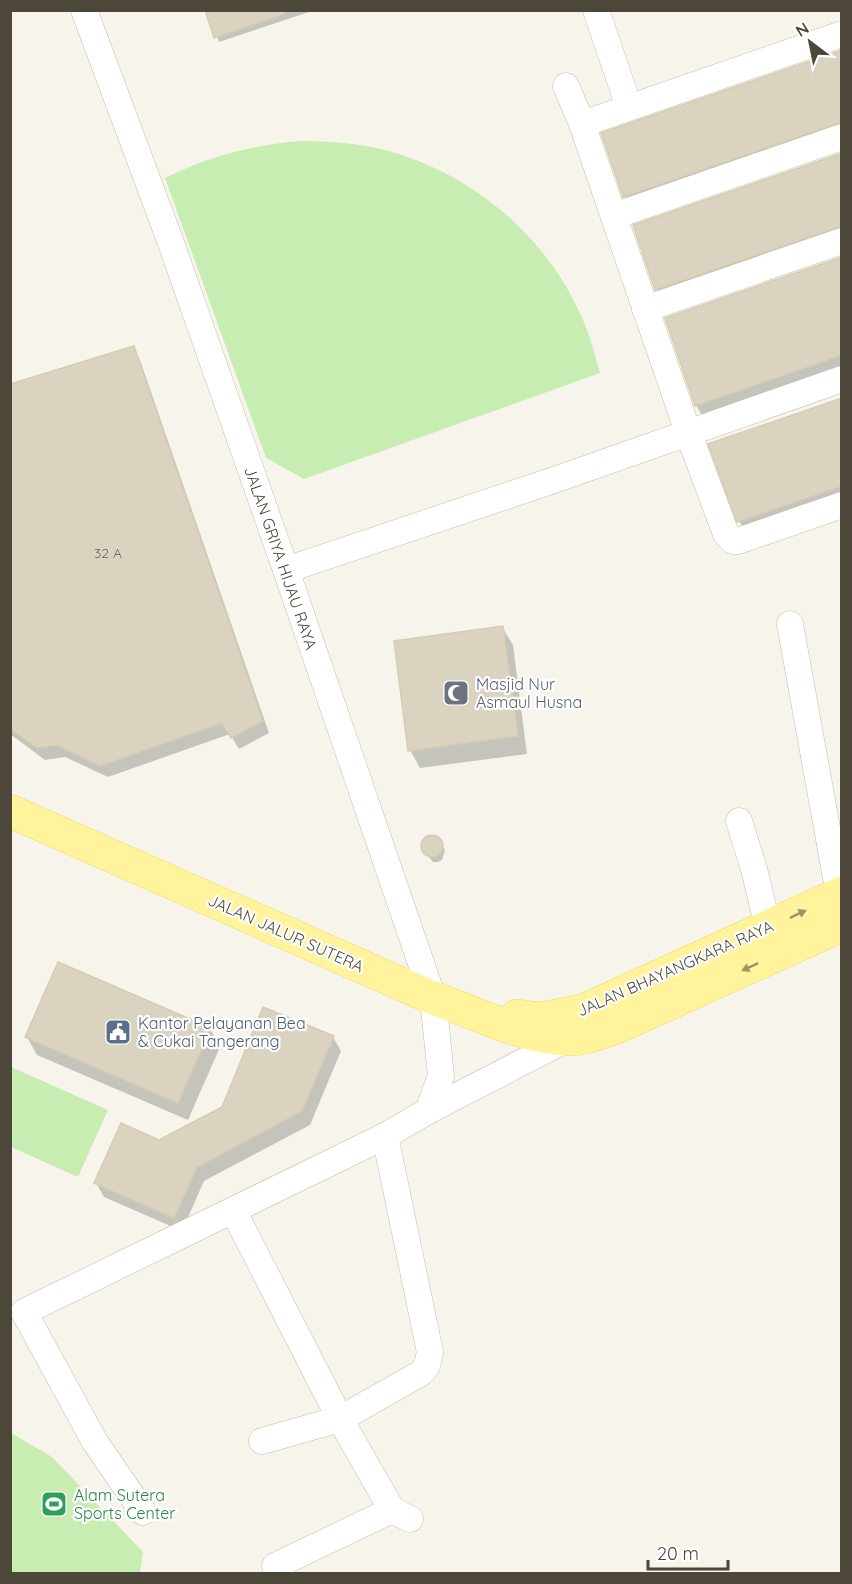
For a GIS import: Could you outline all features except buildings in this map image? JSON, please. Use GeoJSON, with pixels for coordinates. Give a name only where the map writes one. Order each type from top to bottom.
{"type":"FeatureCollection","features":[{"type":"Feature","properties":{"kind":"main road","name":"JALAN JALUR SUTERA"},"geometry":{"type":"LineString","coordinates":[[10,811],[433,998],[524,1033],[567,1039]]}},
{"type":"Feature","properties":{"kind":"main road","name":"JALAN BHAYANGKARA RAYA"},"geometry":{"type":"LineString","coordinates":[[468,1010],[542,1019],[583,1011],[768,927],[841,904]]}},
{"type":"Feature","properties":{"kind":"main road","name":"JALAN BHAYANGKARA RAYA"},"geometry":{"type":"LineString","coordinates":[[567,1039],[587,1037],[617,1027],[841,904]]}},
{"type":"Feature","properties":{"kind":"street","name":"JALAN GRIYA HIJAU RAYA"},"geometry":{"type":"LineString","coordinates":[[84,10],[167,233],[433,998],[441,1076],[428,1111]]}},
{"type":"Feature","properties":{"kind":"street"},"geometry":{"type":"LineString","coordinates":[[596,10],[629,107]]}},
{"type":"Feature","properties":{"kind":"street"},"geometry":{"type":"LineString","coordinates":[[582,124],[842,34]]}},
{"type":"Feature","properties":{"kind":"street"},"geometry":{"type":"LineString","coordinates":[[566,86],[582,124],[688,432],[726,534],[733,541],[738,541],[842,505]]}},
{"type":"Feature","properties":{"kind":"street"},"geometry":{"type":"LineString","coordinates":[[614,216],[842,137]]}},
{"type":"Feature","properties":{"kind":"street"},"geometry":{"type":"LineString","coordinates":[[645,309],[842,241]]}},
{"type":"Feature","properties":{"kind":"street"},"geometry":{"type":"LineString","coordinates":[[286,570],[557,479],[842,379]]}},
{"type":"Feature","properties":{"kind":"street"},"geometry":{"type":"LineString","coordinates":[[790,624],[841,904]]}},
{"type":"Feature","properties":{"kind":"street"},"geometry":{"type":"LineString","coordinates":[[739,821],[754,869],[768,927]]}},
{"type":"Feature","properties":{"kind":"street"},"geometry":{"type":"LineString","coordinates":[[143,1512],[95,1442],[24,1312],[385,1136],[428,1111],[567,1039]]}},
{"type":"Feature","properties":{"kind":"street"},"geometry":{"type":"LineString","coordinates":[[262,1441],[340,1419],[421,1373],[430,1360],[385,1136]]}},
{"type":"Feature","properties":{"kind":"street"},"geometry":{"type":"LineString","coordinates":[[233,1210],[340,1419],[401,1514],[275,1566]]}},
{"type":"Feature","properties":{"kind":"green space"},"geometry":{"type":"Polygon","coordinates":[[[298,141],[366,146],[399,154],[432,167],[491,202],[518,225],[561,279],[585,324],[600,373],[304,479],[266,458],[165,178],[230,153],[298,141]]]}},
{"type":"Feature","properties":{"kind":"green space"},"geometry":{"type":"Polygon","coordinates":[[[11,1067],[108,1110],[78,1177],[11,1147],[11,1067]]]}},
{"type":"Feature","properties":{"kind":"green space","name":"Alam Sutera Sports Center"},"geometry":{"type":"Polygon","coordinates":[[[11,1433],[52,1457],[143,1552],[140,1573],[11,1573],[11,1433]]]}},
{"type":"Feature","properties":{"kind":"place","name":"Masjid Nur Asmaul Husna"},"geometry":{"type":"Point","coordinates":[456,693]}},
{"type":"Feature","properties":{"kind":"place","name":"Kantor Pelayanan Bea & Cukai Tangerang"},"geometry":{"type":"Point","coordinates":[118,1032]}},
{"type":"Feature","properties":{"kind":"place","name":"Alam Sutera Sports Center"},"geometry":{"type":"Point","coordinates":[54,1504]}}]}
